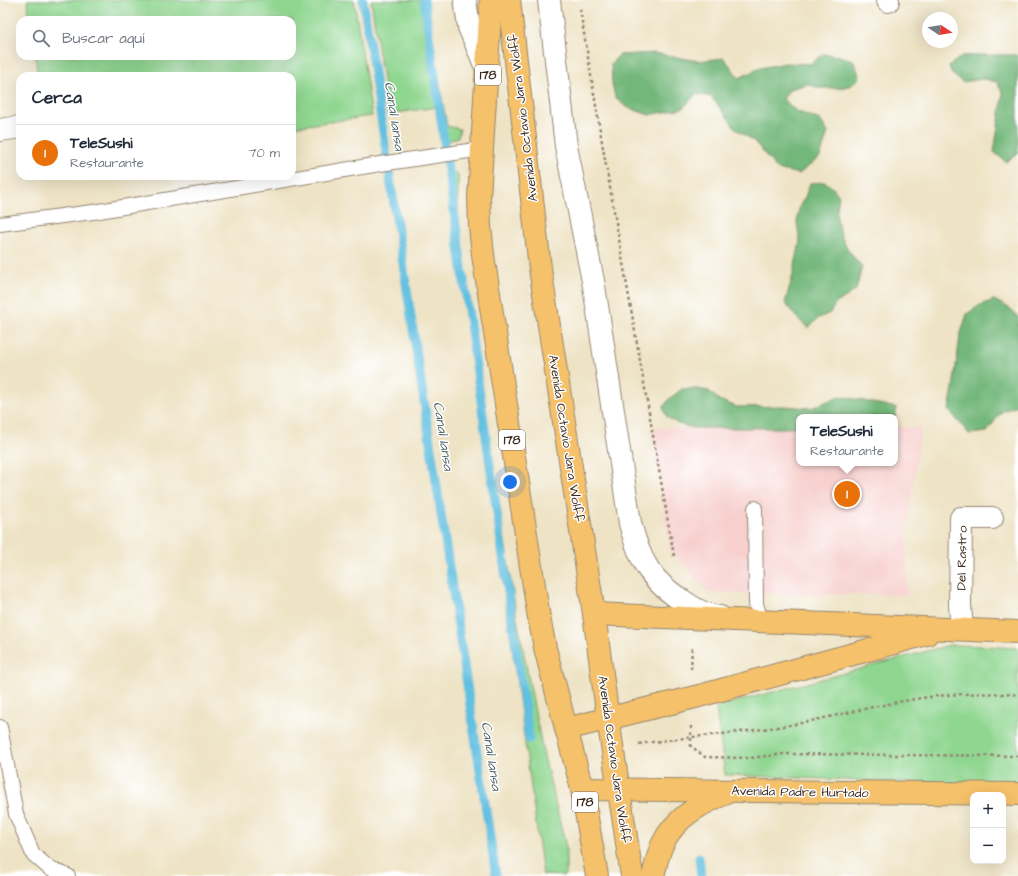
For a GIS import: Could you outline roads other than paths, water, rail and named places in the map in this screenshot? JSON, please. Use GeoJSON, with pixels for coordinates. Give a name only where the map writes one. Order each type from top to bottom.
{"type":"FeatureCollection","features":[{"type":"Feature","properties":{"kind":"main road","name":"Avenida Octavio Jara Wolff"},"geometry":{"type":"LineString","coordinates":[[492,0],[482,149],[480,226],[483,255],[538,612],[545,648],[566,729]]}},
{"type":"Feature","properties":{"kind":"main road","name":"Avenida Octavio Jara Wolff"},"geometry":{"type":"LineString","coordinates":[[509,0],[540,268],[594,614],[612,748],[632,876]]}},
{"type":"Feature","properties":{"kind":"main road"},"geometry":{"type":"LineString","coordinates":[[594,614],[1018,632]]}},
{"type":"Feature","properties":{"kind":"main road"},"geometry":{"type":"LineString","coordinates":[[566,729],[955,629]]}},
{"type":"Feature","properties":{"kind":"main road","name":"178"},"geometry":{"type":"LineString","coordinates":[[566,729],[582,789],[597,876]]}},
{"type":"Feature","properties":{"kind":"main road","name":"Avenida Padre Hurtado"},"geometry":{"type":"LineString","coordinates":[[582,789],[1018,794]]}},
{"type":"Feature","properties":{"kind":"main road"},"geometry":{"type":"LineString","coordinates":[[653,876],[662,844],[668,833],[676,824],[691,810],[733,790]]}},
{"type":"Feature","properties":{"kind":"street"},"geometry":{"type":"LineString","coordinates":[[465,0],[469,27],[488,72]]}},
{"type":"Feature","properties":{"kind":"street"},"geometry":{"type":"LineString","coordinates":[[549,0],[566,146],[594,286],[630,523],[636,546],[651,574],[674,596],[707,614],[733,620]]}},
{"type":"Feature","properties":{"kind":"street"},"geometry":{"type":"LineString","coordinates":[[0,130],[16,128]]}},
{"type":"Feature","properties":{"kind":"street","name":"Del Rastro"},"geometry":{"type":"LineString","coordinates":[[955,629],[960,606],[962,518],[992,518]]}},
{"type":"Feature","properties":{"kind":"lane"},"geometry":{"type":"LineString","coordinates":[[296,178],[482,149]]}},
{"type":"Feature","properties":{"kind":"lane"},"geometry":{"type":"LineString","coordinates":[[0,224],[94,212],[285,180]]}},
{"type":"Feature","properties":{"kind":"lane"},"geometry":{"type":"LineString","coordinates":[[755,508],[756,604],[761,621]]}},
{"type":"Feature","properties":{"kind":"lane"},"geometry":{"type":"LineString","coordinates":[[0,727],[16,814],[33,854],[50,869],[68,876]]}},
{"type":"Feature","properties":{"kind":"waterway","name":"Canal Iansa"},"geometry":{"type":"LineString","coordinates":[[363,0],[496,876]]}},
{"type":"Feature","properties":{"kind":"waterway"},"geometry":{"type":"LineString","coordinates":[[424,0],[529,739]]}},
{"type":"Feature","properties":{"kind":"waterway"},"geometry":{"type":"LineString","coordinates":[[699,857],[701,876]]}},
{"type":"Feature","properties":{"kind":"place","name":"TeleSushi"},"geometry":{"type":"Point","coordinates":[847,494]}}]}
